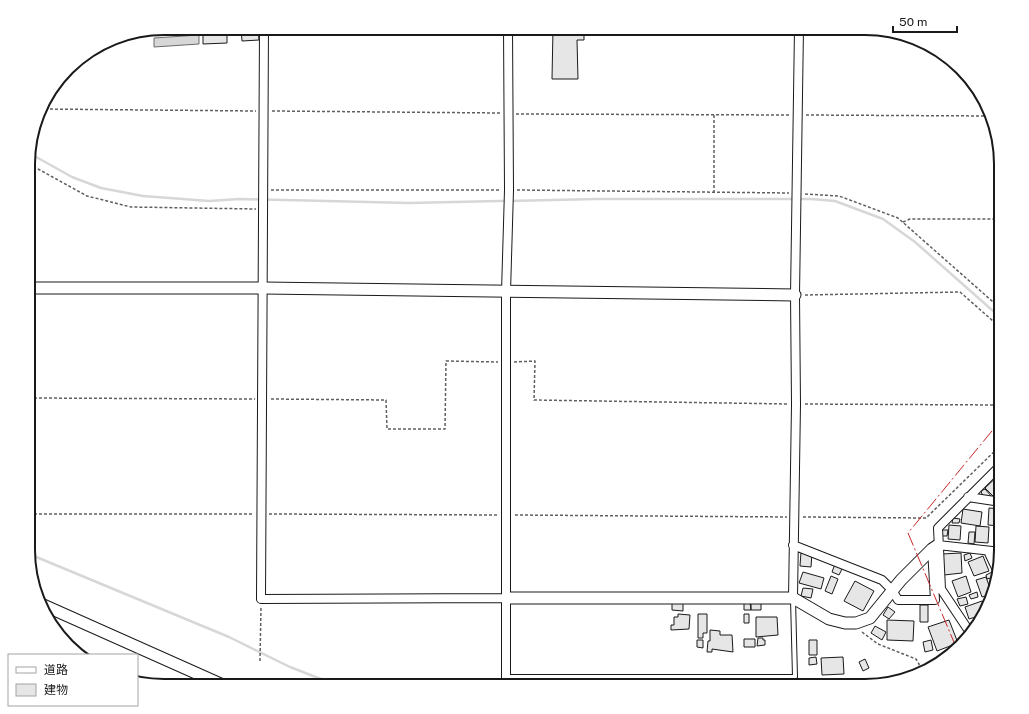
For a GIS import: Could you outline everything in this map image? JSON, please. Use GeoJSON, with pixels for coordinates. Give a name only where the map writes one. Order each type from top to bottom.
{"type":"FeatureCollection","features":[{"type":"Feature","properties":{"kind":"street"},"geometry":{"type":"LineString","coordinates":[[264,35],[261,599],[793,598],[829,619],[845,624],[856,623],[870,618],[892,590],[935,547],[994,551]]}},
{"type":"Feature","properties":{"kind":"street"},"geometry":{"type":"LineString","coordinates":[[507,677],[506,292],[509,190],[508,35]]}},
{"type":"Feature","properties":{"kind":"street"},"geometry":{"type":"LineString","coordinates":[[793,598],[799,35]]}},
{"type":"Feature","properties":{"kind":"street"},"geometry":{"type":"LineString","coordinates":[[35,288],[263,288],[795,295]]}},
{"type":"Feature","properties":{"kind":"street"},"geometry":{"type":"LineString","coordinates":[[793,545],[882,580],[892,590],[898,600],[935,600],[935,547],[938,528],[994,472]]}},
{"type":"Feature","properties":{"kind":"street"},"geometry":{"type":"LineString","coordinates":[[968,497],[994,501]]}},
{"type":"Feature","properties":{"kind":"street"},"geometry":{"type":"LineString","coordinates":[[935,547],[941,590],[967,629]]}},
{"type":"Feature","properties":{"kind":"street"},"geometry":{"type":"LineString","coordinates":[[988,551],[994,563]]}},
{"type":"Feature","properties":{"kind":"street"},"geometry":{"type":"LineString","coordinates":[[49,607],[208,679]]}},
{"type":"Feature","properties":{"kind":"lane"},"geometry":{"type":"LineString","coordinates":[[507,677],[795,677],[793,598]]}},
{"type":"Feature","properties":{"kind":"path"},"geometry":{"type":"LineString","coordinates":[[47,110],[984,116]]}},
{"type":"Feature","properties":{"kind":"path"},"geometry":{"type":"LineString","coordinates":[[714,115],[714,192]]}},
{"type":"Feature","properties":{"kind":"path"},"geometry":{"type":"LineString","coordinates":[[35,167],[87,196],[131,207],[264,209]]}},
{"type":"Feature","properties":{"kind":"path"},"geometry":{"type":"LineString","coordinates":[[264,190],[714,192],[797,193],[839,196],[898,218],[994,303]]}},
{"type":"Feature","properties":{"kind":"path"},"geometry":{"type":"LineString","coordinates":[[903,222],[910,219],[994,219]]}},
{"type":"Feature","properties":{"kind":"path"},"geometry":{"type":"LineString","coordinates":[[795,295],[960,292],[994,322]]}},
{"type":"Feature","properties":{"kind":"path"},"geometry":{"type":"LineString","coordinates":[[35,398],[386,400],[387,429],[444,429],[446,361],[535,362],[534,400],[994,405]]}},
{"type":"Feature","properties":{"kind":"path"},"geometry":{"type":"LineString","coordinates":[[35,514],[926,518],[994,452]]}},
{"type":"Feature","properties":{"kind":"path"},"geometry":{"type":"LineString","coordinates":[[260,661],[261,599]]}},
{"type":"Feature","properties":{"kind":"path"},"geometry":{"type":"LineString","coordinates":[[856,623],[865,636],[878,644],[916,659],[919,667]]}},
{"type":"Feature","properties":{"kind":"shaded area"},"geometry":{"type":"Polygon","coordinates":[[[199,35],[199,44],[154,47],[154,38],[199,35]]]}},
{"type":"Feature","properties":{"kind":"building"},"geometry":{"type":"Polygon","coordinates":[[[203,35],[227,35],[227,43],[203,44],[203,35]]]}},
{"type":"Feature","properties":{"kind":"building"},"geometry":{"type":"Polygon","coordinates":[[[242,35],[259,35],[259,40],[242,41],[242,35]]]}},
{"type":"Feature","properties":{"kind":"building"},"geometry":{"type":"Polygon","coordinates":[[[553,35],[584,35],[584,40],[577,40],[578,79],[552,79],[553,35]]]}},
{"type":"Feature","properties":{"kind":"building"},"geometry":{"type":"Polygon","coordinates":[[[994,480],[994,497],[985,488],[994,480]]]}},
{"type":"Feature","properties":{"kind":"building"},"geometry":{"type":"Polygon","coordinates":[[[985,489],[992,497],[983,497],[981,491],[985,489]]]}},
{"type":"Feature","properties":{"kind":"building"},"geometry":{"type":"Polygon","coordinates":[[[989,508],[994,508],[994,525],[988,525],[989,508]]]}},
{"type":"Feature","properties":{"kind":"building"},"geometry":{"type":"Polygon","coordinates":[[[963,509],[982,512],[980,526],[961,523],[963,509]]]}},
{"type":"Feature","properties":{"kind":"building"},"geometry":{"type":"Polygon","coordinates":[[[953,518],[960,519],[959,523],[952,523],[953,518]]]}},
{"type":"Feature","properties":{"kind":"building"},"geometry":{"type":"Polygon","coordinates":[[[949,525],[961,526],[960,540],[948,539],[949,525]]]}},
{"type":"Feature","properties":{"kind":"building"},"geometry":{"type":"Polygon","coordinates":[[[976,526],[989,527],[988,543],[975,542],[976,526]]]}},
{"type":"Feature","properties":{"kind":"building"},"geometry":{"type":"Polygon","coordinates":[[[942,530],[948,530],[947,536],[942,536],[942,530]]]}},
{"type":"Feature","properties":{"kind":"building"},"geometry":{"type":"Polygon","coordinates":[[[969,532],[975,532],[974,544],[968,543],[969,532]]]}},
{"type":"Feature","properties":{"kind":"building"},"geometry":{"type":"Polygon","coordinates":[[[801,552],[812,553],[811,567],[800,566],[801,552]]]}},
{"type":"Feature","properties":{"kind":"building"},"geometry":{"type":"Polygon","coordinates":[[[961,553],[962,573],[944,575],[942,554],[961,553]]]}},
{"type":"Feature","properties":{"kind":"building"},"geometry":{"type":"Polygon","coordinates":[[[970,553],[972,558],[965,561],[964,555],[970,553]]]}},
{"type":"Feature","properties":{"kind":"building"},"geometry":{"type":"Polygon","coordinates":[[[983,556],[989,571],[974,576],[968,562],[983,556]]]}},
{"type":"Feature","properties":{"kind":"building"},"geometry":{"type":"Polygon","coordinates":[[[835,564],[843,567],[839,575],[832,572],[835,564]]]}},
{"type":"Feature","properties":{"kind":"building"},"geometry":{"type":"Polygon","coordinates":[[[803,572],[824,578],[821,589],[799,583],[803,572]]]}},
{"type":"Feature","properties":{"kind":"building"},"geometry":{"type":"Polygon","coordinates":[[[992,572],[991,578],[987,579],[986,575],[992,572]]]}},
{"type":"Feature","properties":{"kind":"building"},"geometry":{"type":"Polygon","coordinates":[[[831,576],[838,579],[832,594],[825,591],[831,576]]]}},
{"type":"Feature","properties":{"kind":"building"},"geometry":{"type":"Polygon","coordinates":[[[966,576],[971,592],[958,597],[952,581],[966,576]]]}},
{"type":"Feature","properties":{"kind":"building"},"geometry":{"type":"Polygon","coordinates":[[[986,577],[989,586],[985,596],[982,597],[976,580],[986,577]]]}},
{"type":"Feature","properties":{"kind":"building"},"geometry":{"type":"Polygon","coordinates":[[[855,581],[874,591],[863,611],[844,601],[855,581]]]}},
{"type":"Feature","properties":{"kind":"building"},"geometry":{"type":"Polygon","coordinates":[[[803,588],[813,589],[811,598],[801,596],[803,588]]]}},
{"type":"Feature","properties":{"kind":"building"},"geometry":{"type":"Polygon","coordinates":[[[977,592],[978,597],[971,599],[969,595],[977,592]]]}},
{"type":"Feature","properties":{"kind":"building"},"geometry":{"type":"Polygon","coordinates":[[[966,597],[968,604],[960,606],[957,599],[966,597]]]}},
{"type":"Feature","properties":{"kind":"building"},"geometry":{"type":"Polygon","coordinates":[[[982,601],[982,602],[976,617],[969,619],[965,607],[982,601]]]}},
{"type":"Feature","properties":{"kind":"building"},"geometry":{"type":"Polygon","coordinates":[[[672,602],[683,603],[683,611],[672,610],[672,602]]]}},
{"type":"Feature","properties":{"kind":"building"},"geometry":{"type":"Polygon","coordinates":[[[744,602],[750,602],[751,610],[744,610],[744,602]]]}},
{"type":"Feature","properties":{"kind":"building"},"geometry":{"type":"Polygon","coordinates":[[[761,602],[761,610],[751,610],[751,603],[761,602]]]}},
{"type":"Feature","properties":{"kind":"building"},"geometry":{"type":"Polygon","coordinates":[[[920,605],[928,605],[928,622],[920,622],[920,605]]]}},
{"type":"Feature","properties":{"kind":"building"},"geometry":{"type":"Polygon","coordinates":[[[888,607],[895,612],[889,619],[883,615],[888,607]]]}},
{"type":"Feature","properties":{"kind":"building"},"geometry":{"type":"Polygon","coordinates":[[[678,614],[690,615],[689,629],[671,630],[671,625],[674,625],[674,617],[678,617],[678,614]]]}},
{"type":"Feature","properties":{"kind":"building"},"geometry":{"type":"Polygon","coordinates":[[[698,614],[707,614],[707,633],[703,633],[703,638],[698,638],[698,614]]]}},
{"type":"Feature","properties":{"kind":"building"},"geometry":{"type":"Polygon","coordinates":[[[744,614],[749,614],[749,623],[744,623],[744,614]]]}},
{"type":"Feature","properties":{"kind":"building"},"geometry":{"type":"Polygon","coordinates":[[[756,617],[777,617],[778,635],[756,637],[756,617]]]}},
{"type":"Feature","properties":{"kind":"building"},"geometry":{"type":"Polygon","coordinates":[[[887,620],[914,621],[913,641],[887,640],[887,620]]]}},
{"type":"Feature","properties":{"kind":"building"},"geometry":{"type":"Polygon","coordinates":[[[949,620],[957,640],[951,646],[937,651],[928,627],[949,620]]]}},
{"type":"Feature","properties":{"kind":"building"},"geometry":{"type":"Polygon","coordinates":[[[875,626],[886,632],[882,640],[871,633],[875,626]]]}},
{"type":"Feature","properties":{"kind":"building"},"geometry":{"type":"Polygon","coordinates":[[[710,630],[720,631],[720,635],[732,635],[733,652],[712,649],[712,652],[707,652],[708,641],[710,641],[710,630]]]}},
{"type":"Feature","properties":{"kind":"building"},"geometry":{"type":"Polygon","coordinates":[[[758,638],[763,638],[763,640],[765,640],[765,645],[757,646],[758,638]]]}},
{"type":"Feature","properties":{"kind":"building"},"geometry":{"type":"Polygon","coordinates":[[[744,639],[755,639],[755,647],[744,647],[744,639]]]}},
{"type":"Feature","properties":{"kind":"building"},"geometry":{"type":"Polygon","coordinates":[[[697,640],[703,640],[703,648],[697,647],[697,640]]]}},
{"type":"Feature","properties":{"kind":"building"},"geometry":{"type":"Polygon","coordinates":[[[809,640],[817,640],[817,655],[809,655],[809,640]]]}},
{"type":"Feature","properties":{"kind":"building"},"geometry":{"type":"Polygon","coordinates":[[[931,640],[933,650],[925,652],[923,642],[931,640]]]}},
{"type":"Feature","properties":{"kind":"building"},"geometry":{"type":"Polygon","coordinates":[[[816,657],[817,664],[809,665],[809,658],[816,657]]]}},
{"type":"Feature","properties":{"kind":"building"},"geometry":{"type":"Polygon","coordinates":[[[843,657],[844,674],[822,675],[821,658],[843,657]]]}},
{"type":"Feature","properties":{"kind":"building"},"geometry":{"type":"Polygon","coordinates":[[[865,659],[869,668],[863,671],[859,662],[865,659]]]}},
{"type":"Feature","properties":{"kind":"waterway"},"geometry":{"type":"LineString","coordinates":[[35,157],[72,177],[101,188],[143,196],[209,201],[239,199],[409,203],[597,199],[811,199],[835,201],[883,219],[915,242],[994,312]]}},
{"type":"Feature","properties":{"kind":"waterway"},"geometry":{"type":"LineString","coordinates":[[35,556],[229,637],[290,667],[321,679]]}},
{"type":"Feature","properties":{"kind":"power"},"geometry":{"type":"LineString","coordinates":[[954,643],[908,533],[994,429]]}}]}
